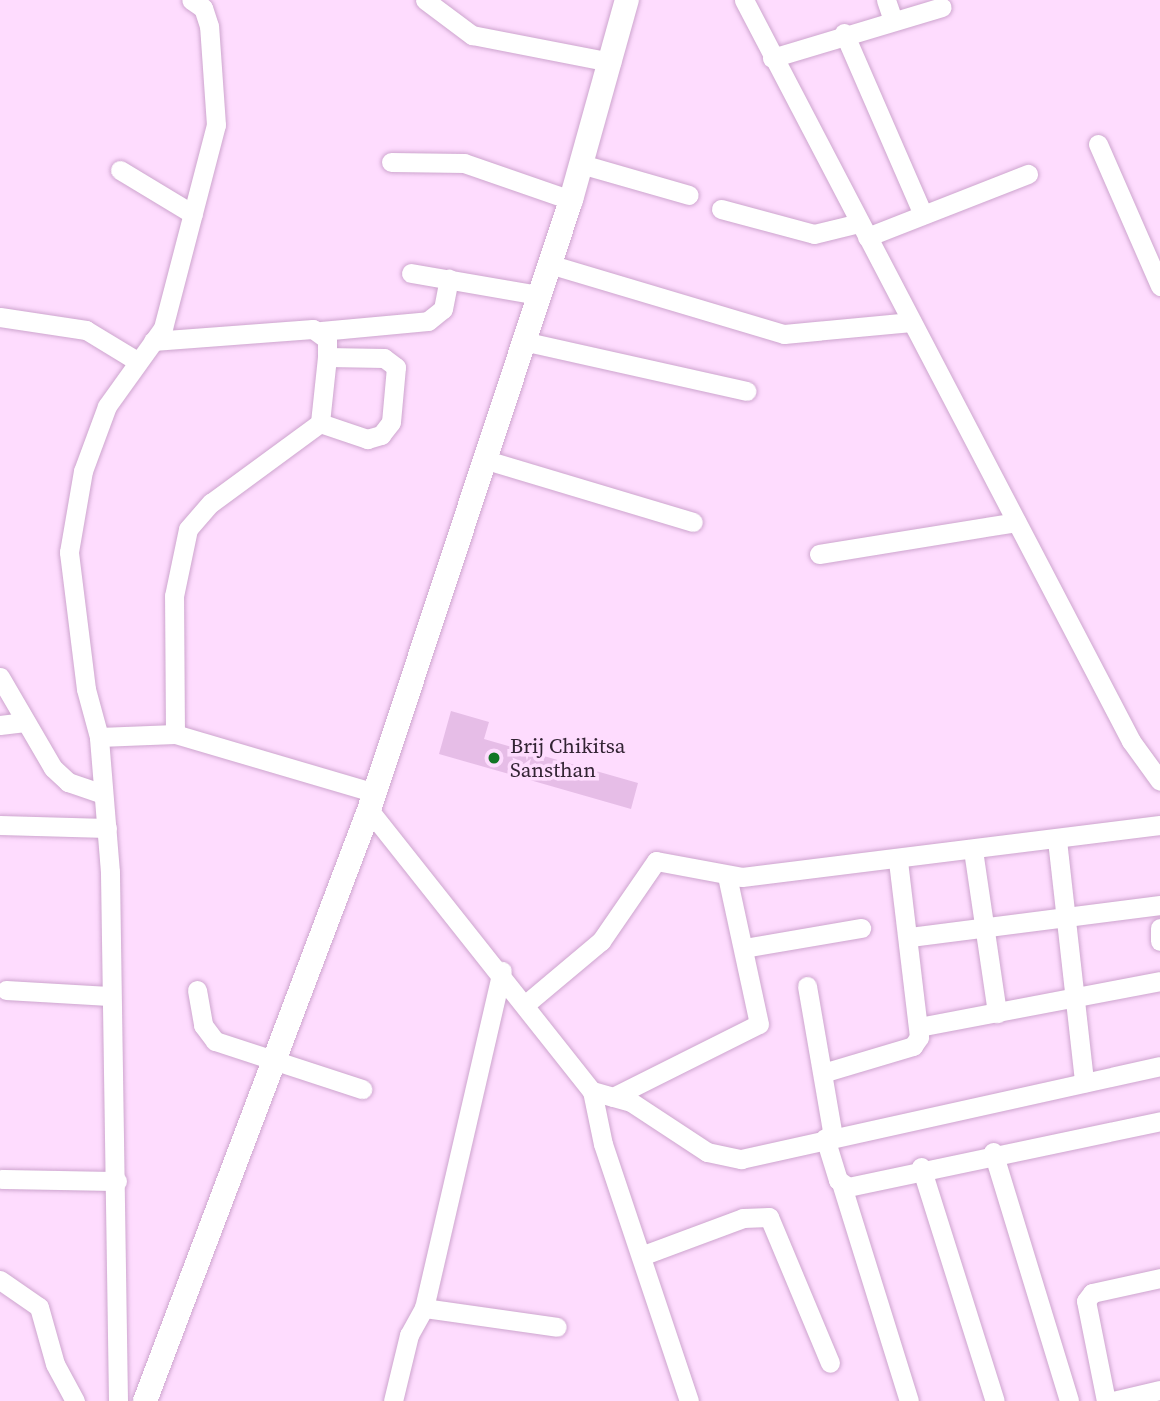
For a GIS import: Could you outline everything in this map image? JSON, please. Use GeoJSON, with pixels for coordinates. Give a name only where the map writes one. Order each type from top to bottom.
{"type":"FeatureCollection","features":[{"type":"Feature","properties":{"kind":"street"},"geometry":{"type":"LineString","coordinates":[[118,1401],[117,1181],[109,996],[107,828],[99,737],[71,583],[72,513],[107,406],[163,328],[219,106],[207,16],[191,0]]}},
{"type":"Feature","properties":{"kind":"street"},"geometry":{"type":"LineString","coordinates":[[425,0],[472,35],[611,62]]}},
{"type":"Feature","properties":{"kind":"street"},"geometry":{"type":"LineString","coordinates":[[145,1401],[372,802],[571,201],[627,0]]}},
{"type":"Feature","properties":{"kind":"street"},"geometry":{"type":"LineString","coordinates":[[744,0],[1131,741],[1160,781]]}},
{"type":"Feature","properties":{"kind":"street"},"geometry":{"type":"LineString","coordinates":[[886,0],[893,20]]}},
{"type":"Feature","properties":{"kind":"street"},"geometry":{"type":"LineString","coordinates":[[772,58],[844,33],[942,7]]}},
{"type":"Feature","properties":{"kind":"street"},"geometry":{"type":"LineString","coordinates":[[844,33],[923,215]]}},
{"type":"Feature","properties":{"kind":"street"},"geometry":{"type":"LineString","coordinates":[[1098,144],[1160,286]]}},
{"type":"Feature","properties":{"kind":"street"},"geometry":{"type":"LineString","coordinates":[[391,162],[464,163],[571,201]]}},
{"type":"Feature","properties":{"kind":"street"},"geometry":{"type":"LineString","coordinates":[[581,164],[689,195]]}},
{"type":"Feature","properties":{"kind":"street"},"geometry":{"type":"LineString","coordinates":[[120,170],[193,214]]}},
{"type":"Feature","properties":{"kind":"street"},"geometry":{"type":"LineString","coordinates":[[721,209],[814,234],[863,230],[923,215],[1028,174]]}},
{"type":"Feature","properties":{"kind":"street"},"geometry":{"type":"LineString","coordinates":[[549,264],[784,334],[911,322]]}},
{"type":"Feature","properties":{"kind":"street"},"geometry":{"type":"LineString","coordinates":[[411,273],[539,295]]}},
{"type":"Feature","properties":{"kind":"street"},"geometry":{"type":"LineString","coordinates":[[153,341],[321,331],[428,321],[443,309],[449,279]]}},
{"type":"Feature","properties":{"kind":"street"},"geometry":{"type":"LineString","coordinates":[[0,317],[86,330],[137,361]]}},
{"type":"Feature","properties":{"kind":"street"},"geometry":{"type":"LineString","coordinates":[[176,734],[174,596],[188,529],[211,503],[320,423],[327,357],[321,331]]}},
{"type":"Feature","properties":{"kind":"street"},"geometry":{"type":"LineString","coordinates":[[523,341],[746,391]]}},
{"type":"Feature","properties":{"kind":"street"},"geometry":{"type":"LineString","coordinates":[[320,423],[367,439],[381,435],[391,422],[398,378],[384,358],[327,357]]}},
{"type":"Feature","properties":{"kind":"street"},"geometry":{"type":"LineString","coordinates":[[484,458],[693,522]]}},
{"type":"Feature","properties":{"kind":"street"},"geometry":{"type":"LineString","coordinates":[[819,554],[1016,522]]}},
{"type":"Feature","properties":{"kind":"street"},"geometry":{"type":"LineString","coordinates":[[0,677],[24,722],[68,782],[103,794]]}},
{"type":"Feature","properties":{"kind":"street"},"geometry":{"type":"LineString","coordinates":[[0,725],[24,722]]}},
{"type":"Feature","properties":{"kind":"street"},"geometry":{"type":"LineString","coordinates":[[99,737],[176,734],[372,802],[592,1091],[640,1256],[689,1401]]}},
{"type":"Feature","properties":{"kind":"street"},"geometry":{"type":"LineString","coordinates":[[0,825],[107,828]]}},
{"type":"Feature","properties":{"kind":"street"},"geometry":{"type":"LineString","coordinates":[[527,1003],[601,941],[656,861],[727,876],[898,860],[1160,825]]}},
{"type":"Feature","properties":{"kind":"street"},"geometry":{"type":"LineString","coordinates":[[1057,840],[1084,1082]]}},
{"type":"Feature","properties":{"kind":"street"},"geometry":{"type":"LineString","coordinates":[[973,850],[997,1013]]}},
{"type":"Feature","properties":{"kind":"street"},"geometry":{"type":"LineString","coordinates":[[826,1072],[913,1046],[919,1027],[898,860]]}},
{"type":"Feature","properties":{"kind":"street"},"geometry":{"type":"LineString","coordinates":[[613,1097],[754,1029],[760,1015],[727,876]]}},
{"type":"Feature","properties":{"kind":"street"},"geometry":{"type":"LineString","coordinates":[[909,937],[1160,905]]}},
{"type":"Feature","properties":{"kind":"street"},"geometry":{"type":"LineString","coordinates":[[744,948],[861,928]]}},
{"type":"Feature","properties":{"kind":"street"},"geometry":{"type":"LineString","coordinates":[[1160,928],[1160,942]]}},
{"type":"Feature","properties":{"kind":"street"},"geometry":{"type":"LineString","coordinates":[[393,1401],[409,1335],[424,1308],[502,971]]}},
{"type":"Feature","properties":{"kind":"street"},"geometry":{"type":"LineString","coordinates":[[919,1027],[1160,981]]}},
{"type":"Feature","properties":{"kind":"street"},"geometry":{"type":"LineString","coordinates":[[807,986],[826,1072],[829,1138],[909,1401]]}},
{"type":"Feature","properties":{"kind":"street"},"geometry":{"type":"LineString","coordinates":[[6,990],[109,996]]}},
{"type":"Feature","properties":{"kind":"street"},"geometry":{"type":"LineString","coordinates":[[197,990],[203,1026],[215,1041],[274,1064],[362,1089]]}},
{"type":"Feature","properties":{"kind":"street"},"geometry":{"type":"LineString","coordinates":[[592,1091],[631,1101],[674,1136],[727,1158],[1160,1066]]}},
{"type":"Feature","properties":{"kind":"street"},"geometry":{"type":"LineString","coordinates":[[842,1186],[993,1152],[1160,1121]]}},
{"type":"Feature","properties":{"kind":"street"},"geometry":{"type":"LineString","coordinates":[[993,1152],[1069,1401]]}},
{"type":"Feature","properties":{"kind":"street"},"geometry":{"type":"LineString","coordinates":[[921,1167],[995,1401]]}},
{"type":"Feature","properties":{"kind":"street"},"geometry":{"type":"LineString","coordinates":[[1,1179],[117,1181]]}},
{"type":"Feature","properties":{"kind":"street"},"geometry":{"type":"LineString","coordinates":[[640,1256],[743,1218],[769,1217],[830,1363]]}},
{"type":"Feature","properties":{"kind":"street"},"geometry":{"type":"LineString","coordinates":[[1106,1401],[1086,1301],[1092,1293],[1160,1278]]}},
{"type":"Feature","properties":{"kind":"street"},"geometry":{"type":"LineString","coordinates":[[0,1280],[39,1307],[55,1364],[75,1401]]}},
{"type":"Feature","properties":{"kind":"street"},"geometry":{"type":"LineString","coordinates":[[424,1308],[557,1327]]}},
{"type":"Feature","properties":{"kind":"street"},"geometry":{"type":"LineString","coordinates":[[1113,1401],[1160,1390]]}},
{"type":"Feature","properties":{"kind":"building"},"geometry":{"type":"Polygon","coordinates":[[[451,711],[489,722],[484,739],[638,783],[631,809],[439,754],[451,711]]]}},
{"type":"Feature","properties":{"kind":"place","name":"Brij Chikitsa Sansthan"},"geometry":{"type":"Point","coordinates":[494,758]}}]}
